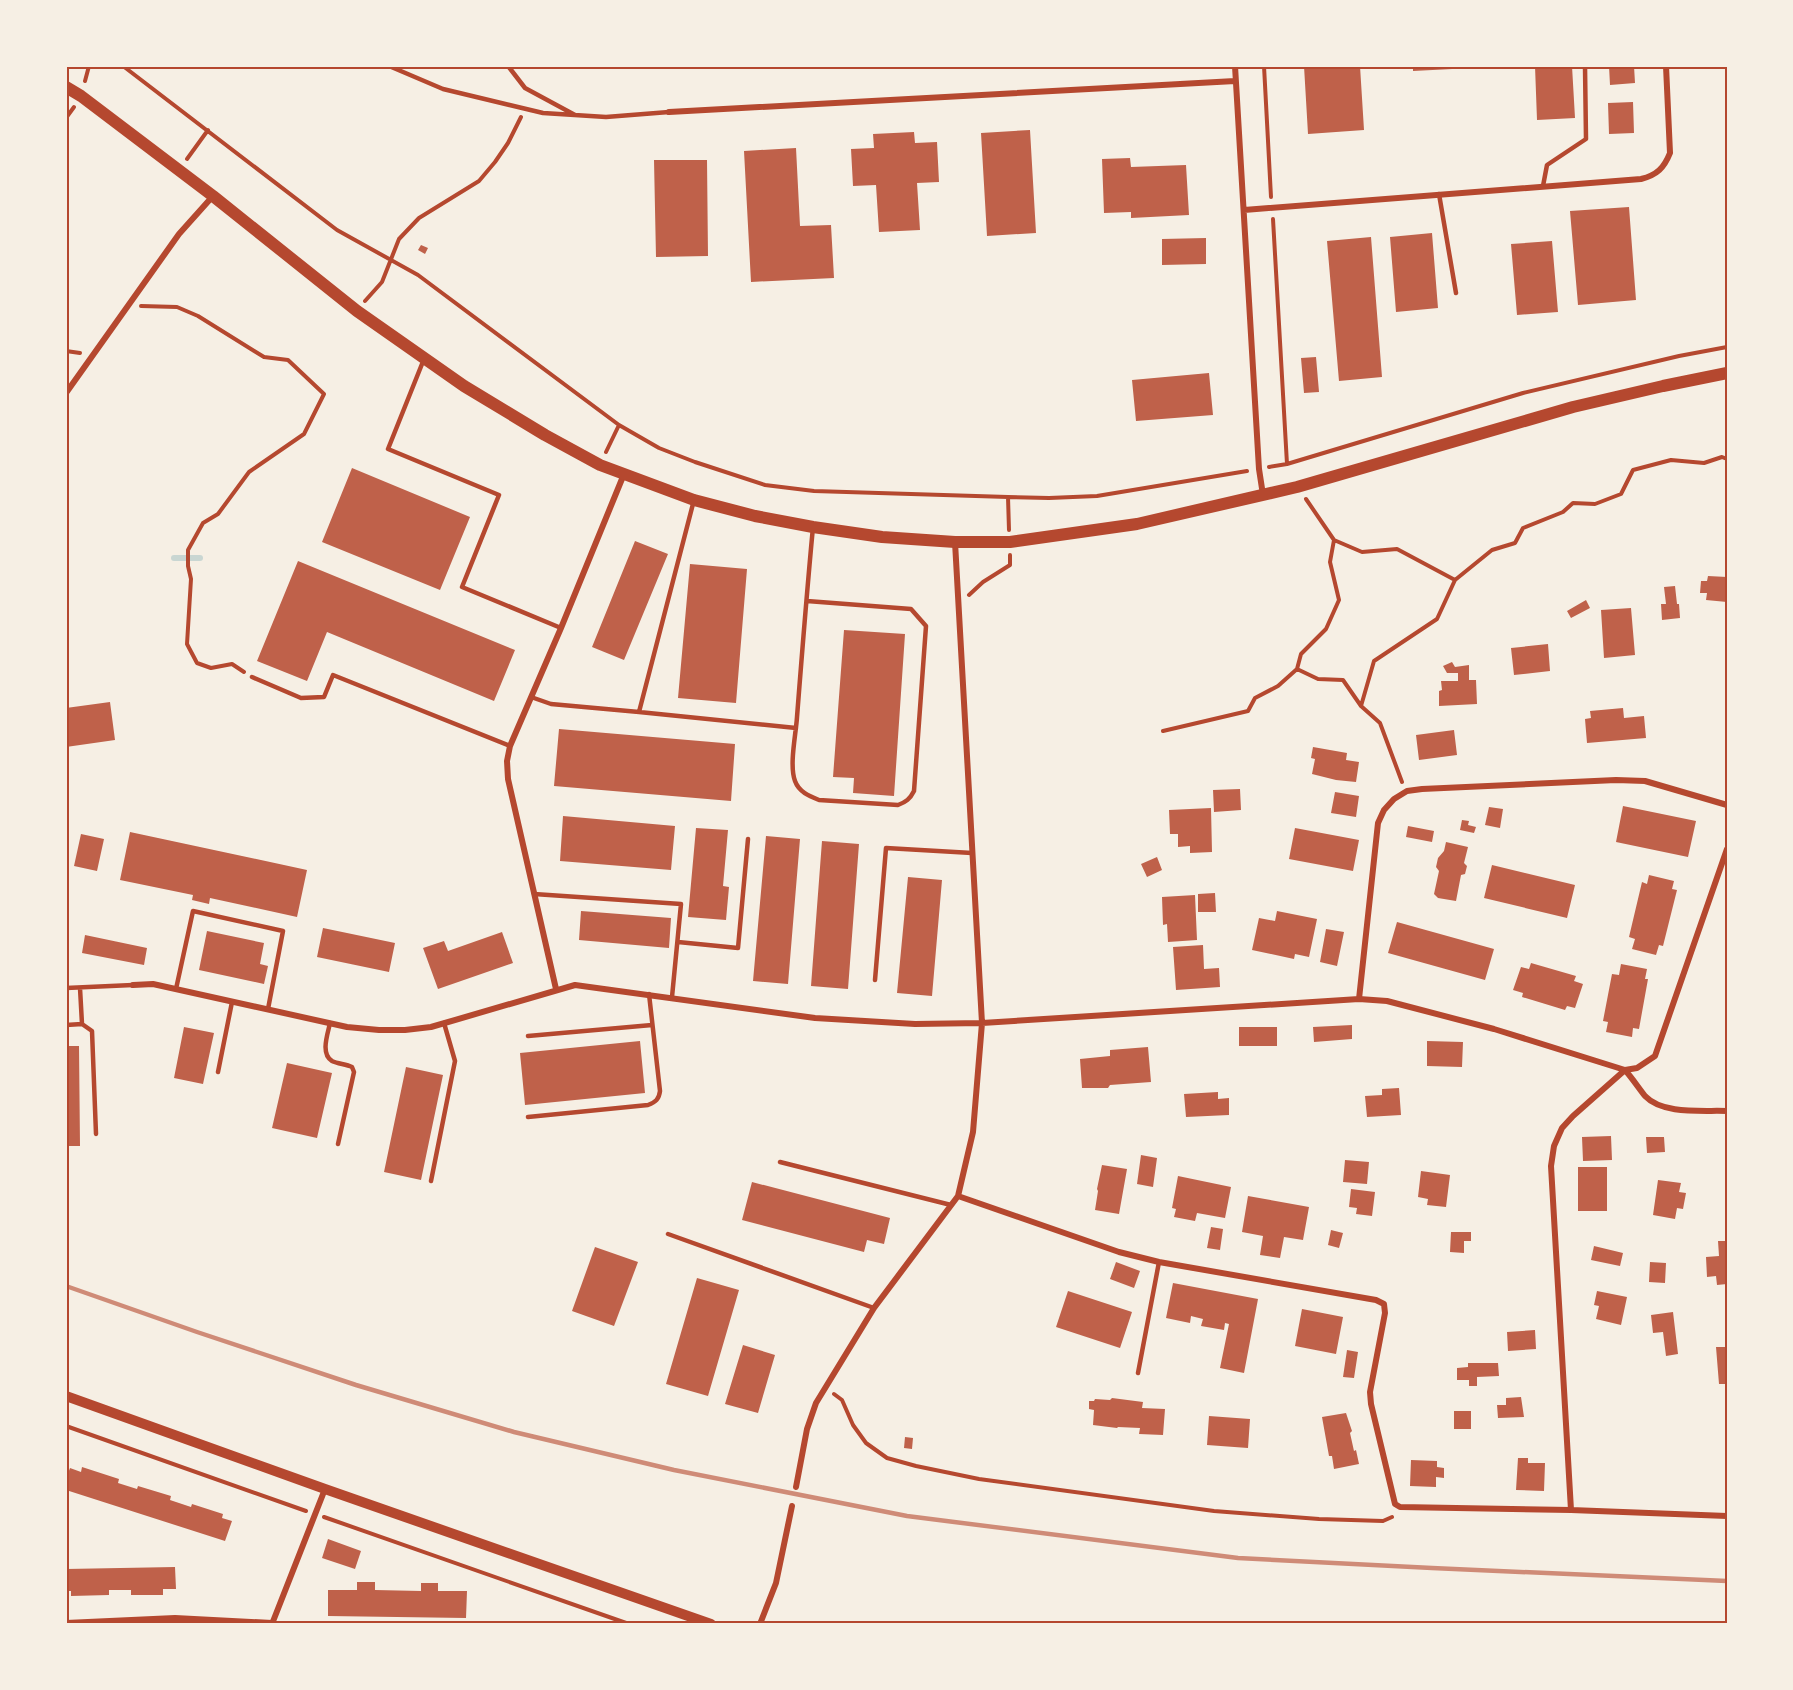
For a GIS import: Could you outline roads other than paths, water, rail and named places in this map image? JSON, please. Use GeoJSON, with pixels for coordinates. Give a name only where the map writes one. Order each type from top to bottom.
{"type":"FeatureCollection","features":[{"type":"Feature","properties":{"kind":"main road"},"geometry":{"type":"LineString","coordinates":[[66,87],[213,196],[357,311],[464,386],[545,435],[600,465],[694,500],[754,516],[813,527],[882,537],[955,542],[1010,542],[1137,524],[1297,487],[1573,407],[1727,373]]}},
{"type":"Feature","properties":{"kind":"street"},"geometry":{"type":"LineString","coordinates":[[1234,66],[1263,495]]}},
{"type":"Feature","properties":{"kind":"street"},"geometry":{"type":"LineString","coordinates":[[1244,210],[1641,179],[1654,176],[1664,166],[1670,153],[1666,66]]}},
{"type":"Feature","properties":{"kind":"street"},"geometry":{"type":"LineString","coordinates":[[669,112],[1235,81]]}},
{"type":"Feature","properties":{"kind":"street"},"geometry":{"type":"LineString","coordinates":[[66,393],[179,234],[213,196]]}},
{"type":"Feature","properties":{"kind":"street"},"geometry":{"type":"LineString","coordinates":[[556,989],[508,779],[507,761],[510,746],[624,474]]}},
{"type":"Feature","properties":{"kind":"street"},"geometry":{"type":"LineString","coordinates":[[796,1487],[807,1429],[816,1403],[874,1308],[958,1196],[973,1132],[982,1023],[955,542]]}},
{"type":"Feature","properties":{"kind":"street"},"geometry":{"type":"LineString","coordinates":[[1359,999],[1378,823],[1384,810],[1394,799],[1407,791],[1616,780],[1645,781],[1727,805]]}},
{"type":"Feature","properties":{"kind":"street"},"geometry":{"type":"LineString","coordinates":[[1571,1510],[1551,1166],[1554,1146],[1562,1128],[1573,1116],[1625,1070],[1636,1068],[1655,1056],[1727,849]]}},
{"type":"Feature","properties":{"kind":"street"},"geometry":{"type":"LineString","coordinates":[[133,985],[153,984],[358,1028],[396,1030],[432,1027],[575,985],[815,1018],[915,1024],[982,1023],[1359,999],[1387,1001],[1494,1029],[1625,1070],[1646,1096],[1658,1106],[1673,1109],[1727,1111]]}},
{"type":"Feature","properties":{"kind":"street"},"geometry":{"type":"LineString","coordinates":[[958,1196],[1119,1252],[1158,1262],[1376,1300],[1384,1304],[1385,1313],[1370,1392],[1395,1504],[1400,1507],[1727,1516]]}},
{"type":"Feature","properties":{"kind":"street"},"geometry":{"type":"LineString","coordinates":[[66,1396],[711,1624]]}},
{"type":"Feature","properties":{"kind":"street"},"geometry":{"type":"LineString","coordinates":[[66,1623],[176,1618],[272,1623],[325,1489]]}},
{"type":"Feature","properties":{"kind":"street"},"geometry":{"type":"LineString","coordinates":[[760,1624],[776,1583],[792,1506]]}},
{"type":"Feature","properties":{"kind":"lane"},"geometry":{"type":"LineString","coordinates":[[389,66],[443,89],[524,110],[606,117],[669,112]]}},
{"type":"Feature","properties":{"kind":"lane"},"geometry":{"type":"LineString","coordinates":[[508,66],[525,88],[577,116]]}},
{"type":"Feature","properties":{"kind":"lane"},"geometry":{"type":"LineString","coordinates":[[1543,186],[1547,165],[1586,139],[1585,66]]}},
{"type":"Feature","properties":{"kind":"lane"},"geometry":{"type":"LineString","coordinates":[[1438,194],[1456,293]]}},
{"type":"Feature","properties":{"kind":"lane"},"geometry":{"type":"LineString","coordinates":[[424,359],[388,448],[499,495],[462,587],[561,628]]}},
{"type":"Feature","properties":{"kind":"lane"},"geometry":{"type":"LineString","coordinates":[[639,712],[694,500]]}},
{"type":"Feature","properties":{"kind":"lane"},"geometry":{"type":"LineString","coordinates":[[807,601],[911,609],[926,626],[914,792],[905,803],[898,805],[819,800],[809,796],[795,783],[793,771],[796,728],[813,527]]}},
{"type":"Feature","properties":{"kind":"lane"},"geometry":{"type":"LineString","coordinates":[[252,677],[301,698],[324,697],[333,675],[510,746]]}},
{"type":"Feature","properties":{"kind":"lane"},"geometry":{"type":"LineString","coordinates":[[531,697],[551,704],[796,728]]}},
{"type":"Feature","properties":{"kind":"lane"},"geometry":{"type":"LineString","coordinates":[[678,942],[738,948],[748,839]]}},
{"type":"Feature","properties":{"kind":"lane"},"geometry":{"type":"LineString","coordinates":[[874,980],[886,848],[972,853]]}},
{"type":"Feature","properties":{"kind":"lane"},"geometry":{"type":"LineString","coordinates":[[534,894],[681,904],[672,997]]}},
{"type":"Feature","properties":{"kind":"lane"},"geometry":{"type":"LineString","coordinates":[[176,989],[193,911],[283,931],[268,1009]]}},
{"type":"Feature","properties":{"kind":"lane"},"geometry":{"type":"LineString","coordinates":[[66,988],[133,985]]}},
{"type":"Feature","properties":{"kind":"lane"},"geometry":{"type":"LineString","coordinates":[[80,988],[82,1024]]}},
{"type":"Feature","properties":{"kind":"lane"},"geometry":{"type":"LineString","coordinates":[[528,1117],[648,1105],[659,1099],[649,994]]}},
{"type":"Feature","properties":{"kind":"lane"},"geometry":{"type":"LineString","coordinates":[[218,1072],[232,1002]]}},
{"type":"Feature","properties":{"kind":"lane"},"geometry":{"type":"LineString","coordinates":[[330,1023],[327,1055],[332,1061],[352,1067],[354,1072],[338,1144]]}},
{"type":"Feature","properties":{"kind":"lane"},"geometry":{"type":"LineString","coordinates":[[431,1181],[455,1061],[444,1023]]}},
{"type":"Feature","properties":{"kind":"lane"},"geometry":{"type":"LineString","coordinates":[[66,1025],[82,1024],[93,1031],[96,1134]]}},
{"type":"Feature","properties":{"kind":"lane"},"geometry":{"type":"LineString","coordinates":[[528,1036],[652,1024]]}},
{"type":"Feature","properties":{"kind":"lane"},"geometry":{"type":"LineString","coordinates":[[780,1162],[951,1205]]}},
{"type":"Feature","properties":{"kind":"lane"},"geometry":{"type":"LineString","coordinates":[[668,1234],[874,1308]]}},
{"type":"Feature","properties":{"kind":"lane"},"geometry":{"type":"LineString","coordinates":[[1138,1373],[1158,1262]]}},
{"type":"Feature","properties":{"kind":"waterway"},"geometry":{"type":"LineString","coordinates":[[174,558],[200,558]]}},
{"type":"Feature","properties":{"kind":"railway"},"geometry":{"type":"LineString","coordinates":[[66,1286],[356,1385],[514,1432],[674,1470],[907,1516],[1238,1558],[1727,1581]]}}]}
